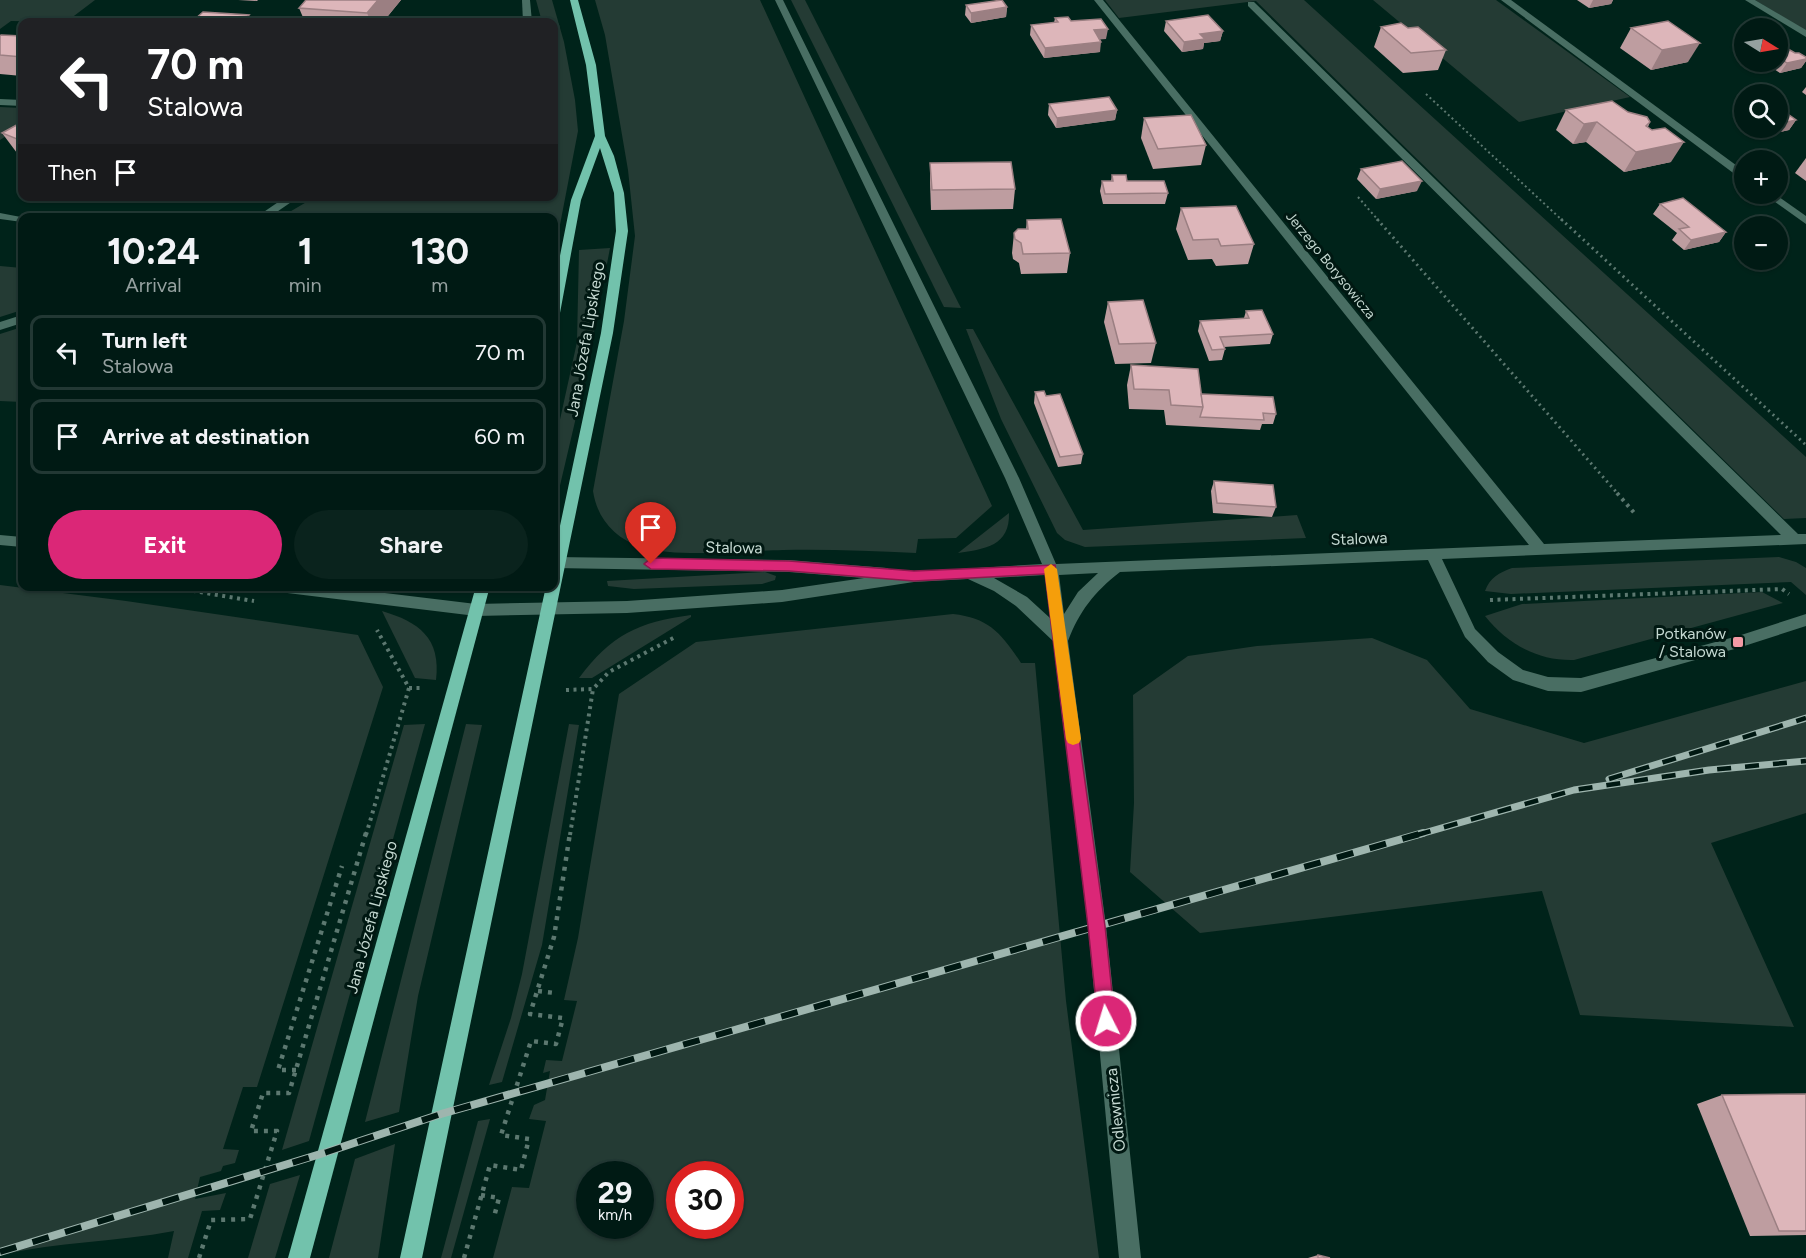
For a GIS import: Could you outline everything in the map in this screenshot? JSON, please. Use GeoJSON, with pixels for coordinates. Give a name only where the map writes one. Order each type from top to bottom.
{"type":"FeatureCollection","features":[{"type":"Feature","properties":{"kind":"main road","name":"Jana Józefa Lipskiego"},"geometry":{"type":"LineString","coordinates":[[558,554],[592,412],[620,255],[622,231],[620,193],[609,156],[600,136],[591,65],[574,0]]}},
{"type":"Feature","properties":{"kind":"main road","name":"Jana Józefa Lipskiego"},"geometry":{"type":"LineString","coordinates":[[558,292],[576,200],[600,136]]}},
{"type":"Feature","properties":{"kind":"main road","name":"Jana Józefa Lipskiego"},"geometry":{"type":"LineString","coordinates":[[300,1258],[482,591]]}},
{"type":"Feature","properties":{"kind":"main road","name":"Jana Józefa Lipskiego"},"geometry":{"type":"LineString","coordinates":[[411,1258],[553,591]]}},
{"type":"Feature","properties":{"kind":"street"},"geometry":{"type":"LineString","coordinates":[[526,0],[528,18]]}},
{"type":"Feature","properties":{"kind":"street","name":"Odlewnicza"},"geometry":{"type":"LineString","coordinates":[[779,0],[1012,478],[1051,568],[1097,926],[1130,1258]]}},
{"type":"Feature","properties":{"kind":"street","name":"Jerzego Borysowicza"},"geometry":{"type":"LineString","coordinates":[[1098,0],[1541,550]]}},
{"type":"Feature","properties":{"kind":"street"},"geometry":{"type":"LineString","coordinates":[[1505,0],[1734,169]]}},
{"type":"Feature","properties":{"kind":"street"},"geometry":{"type":"LineString","coordinates":[[1749,0],[1806,34]]}},
{"type":"Feature","properties":{"kind":"street"},"geometry":{"type":"LineString","coordinates":[[1251,4],[1800,539]]}},
{"type":"Feature","properties":{"kind":"street"},"geometry":{"type":"LineString","coordinates":[[0,102],[18,103]]}},
{"type":"Feature","properties":{"kind":"street"},"geometry":{"type":"LineString","coordinates":[[268,213],[287,201]]}},
{"type":"Feature","properties":{"kind":"street"},"geometry":{"type":"LineString","coordinates":[[1783,204],[1806,221]]}},
{"type":"Feature","properties":{"kind":"street"},"geometry":{"type":"LineString","coordinates":[[0,216],[18,218]]}},
{"type":"Feature","properties":{"kind":"street"},"geometry":{"type":"LineString","coordinates":[[0,327],[18,320]]}},
{"type":"Feature","properties":{"kind":"street","name":"Stalowa"},"geometry":{"type":"LineString","coordinates":[[317,591],[476,610],[627,607],[782,596],[914,576],[1051,568],[1800,539]]}},
{"type":"Feature","properties":{"kind":"street"},"geometry":{"type":"LineString","coordinates":[[0,540],[18,542]]}},
{"type":"Feature","properties":{"kind":"street"},"geometry":{"type":"LineString","coordinates":[[1432,554],[1470,633],[1493,657],[1518,675],[1548,684],[1581,685],[1738,642],[1806,620]]}},
{"type":"Feature","properties":{"kind":"street","name":"Stalowa"},"geometry":{"type":"LineString","coordinates":[[558,562],[789,566],[914,576]]}},
{"type":"Feature","properties":{"kind":"street"},"geometry":{"type":"LineString","coordinates":[[1061,640],[1072,610],[1084,593],[1119,566]]}},
{"type":"Feature","properties":{"kind":"street"},"geometry":{"type":"LineString","coordinates":[[966,573],[996,584],[1023,602],[1041,616],[1061,640]]}},
{"type":"Feature","properties":{"kind":"path"},"geometry":{"type":"LineString","coordinates":[[1426,94],[1806,445]]}},
{"type":"Feature","properties":{"kind":"path"},"geometry":{"type":"LineString","coordinates":[[1358,197],[1662,545]]}},
{"type":"Feature","properties":{"kind":"path"},"geometry":{"type":"LineString","coordinates":[[1456,601],[1782,589],[1790,595]]}},
{"type":"Feature","properties":{"kind":"path"},"geometry":{"type":"LineString","coordinates":[[464,1258],[490,1165],[520,1170],[530,1139],[501,1135],[531,1041],[556,1044],[563,1018],[530,1014],[554,937],[593,689],[609,672],[678,635]]}},
{"type":"Feature","properties":{"kind":"path"},"geometry":{"type":"LineString","coordinates":[[199,1258],[211,1220],[250,1219],[277,1131],[251,1131],[263,1093],[289,1093],[409,688],[454,689]]}},
{"type":"Feature","properties":{"kind":"path"},"geometry":{"type":"LineString","coordinates":[[532,691],[593,689]]}},
{"type":"Feature","properties":{"kind":"path"},"geometry":{"type":"LineString","coordinates":[[296,1070],[278,1070],[342,867]]}},
{"type":"Feature","properties":{"kind":"path"},"geometry":{"type":"LineString","coordinates":[[538,991],[555,993]]}},
{"type":"Feature","properties":{"kind":"path"},"geometry":{"type":"LineString","coordinates":[[481,1195],[500,1198],[494,1217]]}},
{"type":"Feature","properties":{"kind":"shaded area"},"geometry":{"type":"Polygon","coordinates":[[[0,0],[95,0],[71,18],[18,18],[18,21],[11,21],[0,29],[0,0]]]}},
{"type":"Feature","properties":{"kind":"shaded area"},"geometry":{"type":"Polygon","coordinates":[[[536,0],[552,0],[557,18],[541,18],[536,0]]]}},
{"type":"Feature","properties":{"kind":"shaded area"},"geometry":{"type":"Polygon","coordinates":[[[595,0],[760,0],[992,506],[956,538],[918,539],[916,553],[816,550],[672,552],[631,543],[608,526],[598,510],[593,491],[624,321],[635,236],[628,170],[605,35],[595,0]]]}},
{"type":"Feature","properties":{"kind":"shaded area"},"geometry":{"type":"Polygon","coordinates":[[[791,0],[805,0],[961,308],[944,307],[791,0]]]}},
{"type":"Feature","properties":{"kind":"shaded area"},"geometry":{"type":"Polygon","coordinates":[[[1105,0],[1304,0],[1806,457],[1806,518],[1784,519],[1256,1],[1119,18],[1105,0]]]}},
{"type":"Feature","properties":{"kind":"shaded area"},"geometry":{"type":"Polygon","coordinates":[[[1373,0],[1496,0],[1630,97],[1519,122],[1373,0]]]}},
{"type":"Feature","properties":{"kind":"shaded area"},"geometry":{"type":"Polygon","coordinates":[[[1755,0],[1806,0],[1806,31],[1755,0]]]}},
{"type":"Feature","properties":{"kind":"shaded area"},"geometry":{"type":"Polygon","coordinates":[[[558,21],[575,100],[578,131],[558,235],[558,213],[288,213],[308,201],[558,201],[558,21]]]}},
{"type":"Feature","properties":{"kind":"shaded area"},"geometry":{"type":"Polygon","coordinates":[[[0,107],[18,108],[18,129],[0,140],[0,107]]]}},
{"type":"Feature","properties":{"kind":"shaded area"},"geometry":{"type":"Polygon","coordinates":[[[610,248],[585,379],[558,494],[558,429],[577,342],[579,250],[610,248]]]}},
{"type":"Feature","properties":{"kind":"shaded area"},"geometry":{"type":"Polygon","coordinates":[[[0,266],[18,268],[18,311],[0,317],[0,266]]]}},
{"type":"Feature","properties":{"kind":"shaded area"},"geometry":{"type":"Polygon","coordinates":[[[18,328],[18,402],[0,401],[0,334],[18,328]]]}},
{"type":"Feature","properties":{"kind":"shaded area"},"geometry":{"type":"Polygon","coordinates":[[[966,329],[973,329],[1083,530],[1297,515],[1306,538],[1085,547],[1065,540],[1057,533],[1001,419],[966,329]]]}},
{"type":"Feature","properties":{"kind":"shaded area"},"geometry":{"type":"Polygon","coordinates":[[[1009,513],[1005,533],[994,544],[978,550],[958,553],[1009,513]]]}},
{"type":"Feature","properties":{"kind":"shaded area"},"geometry":{"type":"Polygon","coordinates":[[[1779,557],[1806,568],[1806,595],[1791,582],[1511,594],[1485,591],[1496,576],[1512,568],[1779,557]]]}},
{"type":"Feature","properties":{"kind":"shaded area"},"geometry":{"type":"Polygon","coordinates":[[[765,572],[776,576],[775,580],[762,584],[634,589],[608,586],[607,581],[765,572]]]}},
{"type":"Feature","properties":{"kind":"shaded area"},"geometry":{"type":"Polygon","coordinates":[[[0,585],[18,587],[18,591],[47,591],[126,601],[358,635],[383,687],[257,1087],[243,1087],[223,1149],[239,1150],[235,1163],[223,1166],[221,1171],[200,1177],[195,1199],[226,1193],[220,1210],[202,1211],[188,1258],[168,1258],[174,1231],[43,1247],[0,1255],[0,585]]]}},
{"type":"Feature","properties":{"kind":"shaded area"},"geometry":{"type":"Polygon","coordinates":[[[1762,592],[1783,603],[1574,660],[1561,660],[1524,649],[1503,635],[1485,616],[1522,604],[1762,592]]]}},
{"type":"Feature","properties":{"kind":"shaded area"},"geometry":{"type":"Polygon","coordinates":[[[382,611],[407,621],[425,634],[435,653],[436,680],[415,678],[382,611]]]}},
{"type":"Feature","properties":{"kind":"shaded area"},"geometry":{"type":"Polygon","coordinates":[[[953,614],[985,623],[1000,635],[1021,663],[1035,663],[1066,1001],[1099,1258],[493,1258],[512,1187],[529,1188],[546,1121],[529,1119],[534,1105],[545,1100],[550,1071],[543,1073],[546,1060],[562,1061],[577,1001],[564,1000],[578,938],[619,694],[696,642],[953,614]]]}},
{"type":"Feature","properties":{"kind":"shaded area"},"geometry":{"type":"Polygon","coordinates":[[[691,615],[592,678],[579,678],[603,651],[627,633],[656,622],[691,615]]]}},
{"type":"Feature","properties":{"kind":"shaded area"},"geometry":{"type":"Polygon","coordinates":[[[1372,638],[1427,660],[1470,709],[1584,743],[1806,681],[1806,813],[1711,843],[1794,1027],[1580,1015],[1542,891],[1200,933],[1130,872],[1134,803],[1133,695],[1188,656],[1257,646],[1372,638]]]}},
{"type":"Feature","properties":{"kind":"shaded area"},"geometry":{"type":"Polygon","coordinates":[[[425,724],[309,1141],[282,1150],[404,725],[425,724]]]}},
{"type":"Feature","properties":{"kind":"shaded area"},"geometry":{"type":"Polygon","coordinates":[[[466,724],[482,725],[418,996],[399,1112],[365,1122],[466,724]]]}},
{"type":"Feature","properties":{"kind":"shaded area"},"geometry":{"type":"Polygon","coordinates":[[[569,724],[579,725],[542,945],[502,1082],[489,1085],[511,1018],[522,974],[569,724]]]}},
{"type":"Feature","properties":{"kind":"shaded area"},"geometry":{"type":"Polygon","coordinates":[[[490,1119],[451,1258],[441,1258],[478,1121],[490,1119]]]}},
{"type":"Feature","properties":{"kind":"shaded area"},"geometry":{"type":"Polygon","coordinates":[[[395,1144],[378,1258],[329,1258],[355,1159],[395,1144]]]}},
{"type":"Feature","properties":{"kind":"shaded area"},"geometry":{"type":"Polygon","coordinates":[[[300,1175],[275,1258],[248,1258],[270,1184],[300,1175]]]}},
{"type":"Feature","properties":{"kind":"building"},"geometry":{"type":"Polygon","coordinates":[[[306,0],[378,0],[367,13],[299,8],[306,0]]]}},
{"type":"Feature","properties":{"kind":"building"},"geometry":{"type":"Polygon","coordinates":[[[1002,0],[1007,7],[971,13],[966,5],[1002,0]]]}},
{"type":"Feature","properties":{"kind":"building"},"geometry":{"type":"Polygon","coordinates":[[[203,12],[249,15],[246,18],[196,18],[203,12]]]}},
{"type":"Feature","properties":{"kind":"building"},"geometry":{"type":"Polygon","coordinates":[[[1208,15],[1223,31],[1200,34],[1205,39],[1184,42],[1166,21],[1208,15]]]}},
{"type":"Feature","properties":{"kind":"building"},"geometry":{"type":"Polygon","coordinates":[[[1068,17],[1071,21],[1101,19],[1108,29],[1094,30],[1101,42],[1045,48],[1031,25],[1058,22],[1055,18],[1068,17]]]}},
{"type":"Feature","properties":{"kind":"building"},"geometry":{"type":"Polygon","coordinates":[[[1668,21],[1700,43],[1662,50],[1631,28],[1668,21]]]}},
{"type":"Feature","properties":{"kind":"building"},"geometry":{"type":"Polygon","coordinates":[[[1401,23],[1408,28],[1418,27],[1446,50],[1411,53],[1381,27],[1401,23]]]}},
{"type":"Feature","properties":{"kind":"building"},"geometry":{"type":"Polygon","coordinates":[[[0,36],[18,36],[18,57],[0,55],[0,36]]]}},
{"type":"Feature","properties":{"kind":"building"},"geometry":{"type":"Polygon","coordinates":[[[1788,49],[1799,53],[1806,59],[1788,63],[1788,49]]]}},
{"type":"Feature","properties":{"kind":"building"},"geometry":{"type":"Polygon","coordinates":[[[1109,97],[1117,110],[1057,118],[1049,104],[1109,97]]]}},
{"type":"Feature","properties":{"kind":"building"},"geometry":{"type":"Polygon","coordinates":[[[1612,101],[1628,112],[1647,117],[1650,122],[1646,126],[1652,130],[1665,128],[1684,142],[1636,152],[1597,122],[1584,124],[1566,110],[1612,101]]]}},
{"type":"Feature","properties":{"kind":"building"},"geometry":{"type":"Polygon","coordinates":[[[1788,114],[1796,120],[1788,122],[1788,114]]]}},
{"type":"Feature","properties":{"kind":"building"},"geometry":{"type":"Polygon","coordinates":[[[1191,115],[1206,145],[1158,149],[1144,118],[1191,115]]]}},
{"type":"Feature","properties":{"kind":"building"},"geometry":{"type":"Polygon","coordinates":[[[18,124],[18,139],[2,133],[18,124]]]}},
{"type":"Feature","properties":{"kind":"building"},"geometry":{"type":"Polygon","coordinates":[[[1402,161],[1422,181],[1380,189],[1361,169],[1402,161]]]}},
{"type":"Feature","properties":{"kind":"building"},"geometry":{"type":"Polygon","coordinates":[[[1011,162],[1015,189],[932,190],[930,163],[1011,162]]]}},
{"type":"Feature","properties":{"kind":"building"},"geometry":{"type":"Polygon","coordinates":[[[1112,175],[1126,175],[1127,181],[1164,181],[1168,193],[1105,194],[1102,181],[1113,181],[1112,175]]]}},
{"type":"Feature","properties":{"kind":"building"},"geometry":{"type":"Polygon","coordinates":[[[1683,198],[1726,232],[1691,240],[1679,229],[1689,227],[1660,204],[1683,198]]]}},
{"type":"Feature","properties":{"kind":"building"},"geometry":{"type":"Polygon","coordinates":[[[1236,206],[1254,244],[1221,246],[1218,239],[1193,240],[1181,208],[1236,206]]]}},
{"type":"Feature","properties":{"kind":"building"},"geometry":{"type":"Polygon","coordinates":[[[1061,219],[1070,253],[1023,254],[1021,243],[1015,239],[1014,233],[1018,229],[1028,229],[1027,220],[1061,219]]]}},
{"type":"Feature","properties":{"kind":"building"},"geometry":{"type":"Polygon","coordinates":[[[1143,300],[1156,343],[1119,344],[1108,302],[1143,300]]]}},
{"type":"Feature","properties":{"kind":"building"},"geometry":{"type":"Polygon","coordinates":[[[1262,310],[1273,334],[1220,337],[1225,349],[1212,350],[1200,321],[1249,318],[1246,311],[1262,310]]]}},
{"type":"Feature","properties":{"kind":"building"},"geometry":{"type":"Polygon","coordinates":[[[1131,365],[1198,369],[1203,407],[1171,405],[1169,390],[1134,389],[1131,365]]]}},
{"type":"Feature","properties":{"kind":"building"},"geometry":{"type":"Polygon","coordinates":[[[1044,391],[1046,396],[1060,394],[1083,454],[1060,457],[1035,392],[1044,391]]]}},
{"type":"Feature","properties":{"kind":"building"},"geometry":{"type":"Polygon","coordinates":[[[1201,394],[1273,397],[1276,414],[1263,413],[1264,420],[1200,417],[1203,407],[1201,394]]]}},
{"type":"Feature","properties":{"kind":"building"},"geometry":{"type":"Polygon","coordinates":[[[1214,481],[1273,485],[1276,507],[1217,503],[1214,481]]]}},
{"type":"Feature","properties":{"kind":"building"},"geometry":{"type":"Polygon","coordinates":[[[1806,1094],[1806,1231],[1779,1231],[1722,1095],[1806,1094]]]}},
{"type":"Feature","properties":{"kind":"railway"},"geometry":{"type":"LineString","coordinates":[[1609,779],[1806,718]]}},
{"type":"Feature","properties":{"kind":"railway"},"geometry":{"type":"LineString","coordinates":[[1417,835],[1574,790],[1709,770],[1806,761]]}},
{"type":"Feature","properties":{"kind":"railway"},"geometry":{"type":"LineString","coordinates":[[0,1252],[327,1152],[441,1114],[1423,833]]}},
{"type":"Feature","properties":{"kind":"slow traffic"},"geometry":{"type":"LineString","coordinates":[[1051,569],[1073,739]]}},
{"type":"Feature","properties":{"kind":"place","name":"Potkanów / Stalowa"},"geometry":{"type":"Point","coordinates":[1738,642]}},
{"type":"Feature","properties":{"kind":"route"},"geometry":{"type":"LineString","coordinates":[[651,564],[789,566],[914,576],[1051,568],[1097,926],[1106,1021]]}}]}
